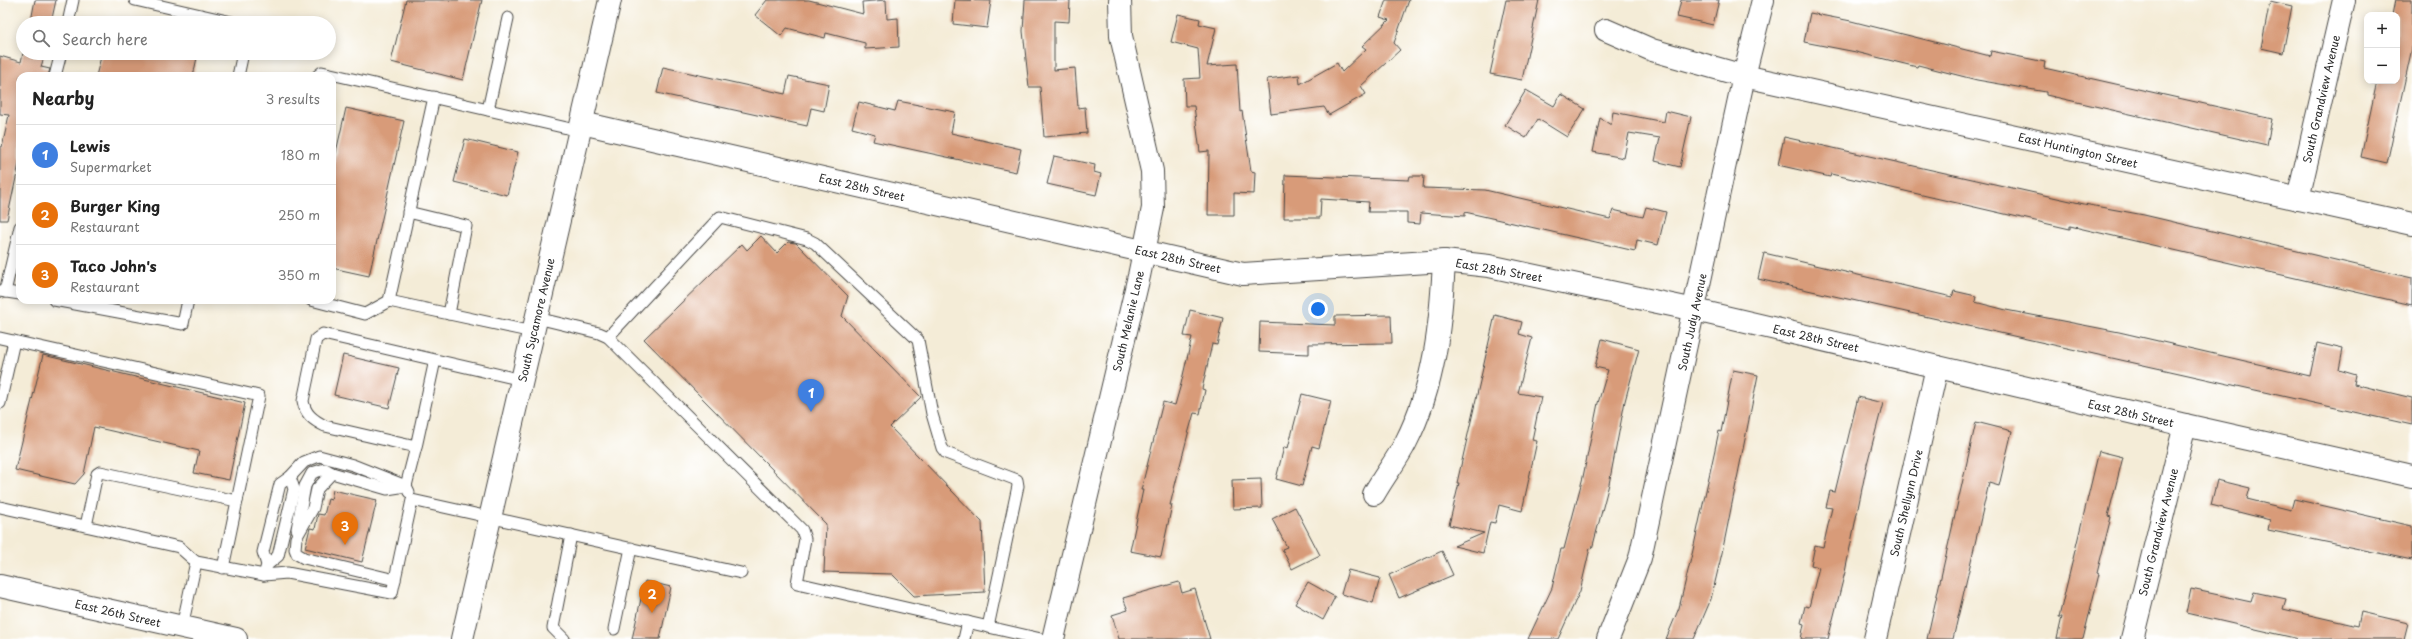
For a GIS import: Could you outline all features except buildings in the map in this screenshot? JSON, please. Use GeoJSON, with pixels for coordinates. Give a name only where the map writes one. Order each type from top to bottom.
{"type":"FeatureCollection","features":[{"type":"Feature","properties":{"kind":"street","name":"South Sycamore Avenue"},"geometry":{"type":"LineString","coordinates":[[462,639],[610,0]]}},
{"type":"Feature","properties":{"kind":"street","name":"South Melanie Lane"},"geometry":{"type":"LineString","coordinates":[[1053,639],[1153,208],[1152,171],[1121,36],[1120,0]]}},
{"type":"Feature","properties":{"kind":"street","name":"South Judy Avenue"},"geometry":{"type":"LineString","coordinates":[[1608,639],[1640,558],[1695,310],[1744,76],[1763,0]]}},
{"type":"Feature","properties":{"kind":"street","name":"South Grandview Avenue"},"geometry":{"type":"LineString","coordinates":[[2298,199],[2344,0]]}},
{"type":"Feature","properties":{"kind":"street","name":"East Huntington Street"},"geometry":{"type":"LineString","coordinates":[[1606,30],[1652,50],[1744,76],[2412,224]]}},
{"type":"Feature","properties":{"kind":"street","name":"East 28th Street"},"geometry":{"type":"LineString","coordinates":[[581,127],[1243,274],[1444,261],[1489,266],[1695,310],[2185,425],[2412,476]]}},
{"type":"Feature","properties":{"kind":"street"},"geometry":{"type":"LineString","coordinates":[[1374,494],[1406,441],[1426,392],[1440,325],[1444,261]]}},
{"type":"Feature","properties":{"kind":"street","name":"South Shellynn Drive"},"geometry":{"type":"LineString","coordinates":[[1875,639],[1937,367]]}},
{"type":"Feature","properties":{"kind":"street","name":"South Grandview Avenue"},"geometry":{"type":"LineString","coordinates":[[2132,639],[2185,425]]}},
{"type":"Feature","properties":{"kind":"street","name":"East 26th Street"},"geometry":{"type":"LineString","coordinates":[[0,586],[182,627],[223,638]]}},
{"type":"Feature","properties":{"kind":"lane"},"geometry":{"type":"LineString","coordinates":[[70,16],[73,0]]}},
{"type":"Feature","properties":{"kind":"lane"},"geometry":{"type":"LineString","coordinates":[[135,0],[205,16]]}},
{"type":"Feature","properties":{"kind":"lane"},"geometry":{"type":"LineString","coordinates":[[488,110],[508,18]]}},
{"type":"Feature","properties":{"kind":"lane"},"geometry":{"type":"LineString","coordinates":[[57,72],[59,60]]}},
{"type":"Feature","properties":{"kind":"lane"},"geometry":{"type":"LineString","coordinates":[[239,72],[241,60]]}},
{"type":"Feature","properties":{"kind":"lane"},"geometry":{"type":"LineString","coordinates":[[336,75],[488,110],[581,127]]}},
{"type":"Feature","properties":{"kind":"lane"},"geometry":{"type":"LineString","coordinates":[[389,301],[434,97]]}},
{"type":"Feature","properties":{"kind":"lane"},"geometry":{"type":"LineString","coordinates":[[408,212],[466,226],[449,314]]}},
{"type":"Feature","properties":{"kind":"lane"},"geometry":{"type":"LineString","coordinates":[[608,337],[720,217],[807,239],[815,243],[918,340],[932,414],[942,448],[946,452],[1017,480],[1018,486],[988,627]]}},
{"type":"Feature","properties":{"kind":"lane"},"geometry":{"type":"LineString","coordinates":[[16,241],[2,291],[16,293]]}},
{"type":"Feature","properties":{"kind":"lane"},"geometry":{"type":"LineString","coordinates":[[326,304],[365,314],[389,301],[449,314],[599,333],[608,337],[802,530],[805,539],[797,583],[1041,639]]}},
{"type":"Feature","properties":{"kind":"lane"},"geometry":{"type":"LineString","coordinates":[[76,304],[183,324],[187,304]]}},
{"type":"Feature","properties":{"kind":"lane"},"geometry":{"type":"LineString","coordinates":[[416,447],[325,426],[308,415],[304,408],[303,401],[316,338],[323,334],[522,380]]}},
{"type":"Feature","properties":{"kind":"lane"},"geometry":{"type":"LineString","coordinates":[[0,338],[256,394],[260,400],[223,568]]}},
{"type":"Feature","properties":{"kind":"lane"},"geometry":{"type":"LineString","coordinates":[[0,403],[14,341]]}},
{"type":"Feature","properties":{"kind":"lane"},"geometry":{"type":"LineString","coordinates":[[0,507],[179,547],[196,562],[223,568],[266,570],[287,573],[392,593],[412,500],[406,486],[435,360]]}},
{"type":"Feature","properties":{"kind":"lane"},"geometry":{"type":"LineString","coordinates":[[266,570],[264,552],[280,484],[290,477],[304,462],[319,456],[353,465],[406,486]]}},
{"type":"Feature","properties":{"kind":"lane"},"geometry":{"type":"LineString","coordinates":[[86,526],[97,474],[100,472],[237,501]]}},
{"type":"Feature","properties":{"kind":"lane"},"geometry":{"type":"LineString","coordinates":[[395,580],[304,558],[297,554],[295,549],[296,538],[313,508],[317,489],[332,473],[387,489],[406,486]]}},
{"type":"Feature","properties":{"kind":"lane"},"geometry":{"type":"LineString","coordinates":[[412,500],[741,573]]}},
{"type":"Feature","properties":{"kind":"lane"},"geometry":{"type":"LineString","coordinates":[[564,639],[553,628],[571,535]]}},
{"type":"Feature","properties":{"kind":"lane"},"geometry":{"type":"LineString","coordinates":[[614,629],[631,548]]}},
{"type":"Feature","properties":{"kind":"lane"},"geometry":{"type":"LineString","coordinates":[[182,627],[196,562]]}},
{"type":"Feature","properties":{"kind":"lane"},"geometry":{"type":"LineString","coordinates":[[964,639],[968,622]]}},
{"type":"Feature","properties":{"kind":"place","name":"Lewis"},"geometry":{"type":"Point","coordinates":[811,412]}},
{"type":"Feature","properties":{"kind":"place","name":"Taco John's"},"geometry":{"type":"Point","coordinates":[345,545]}},
{"type":"Feature","properties":{"kind":"place","name":"Burger King"},"geometry":{"type":"Point","coordinates":[652,613]}}]}
